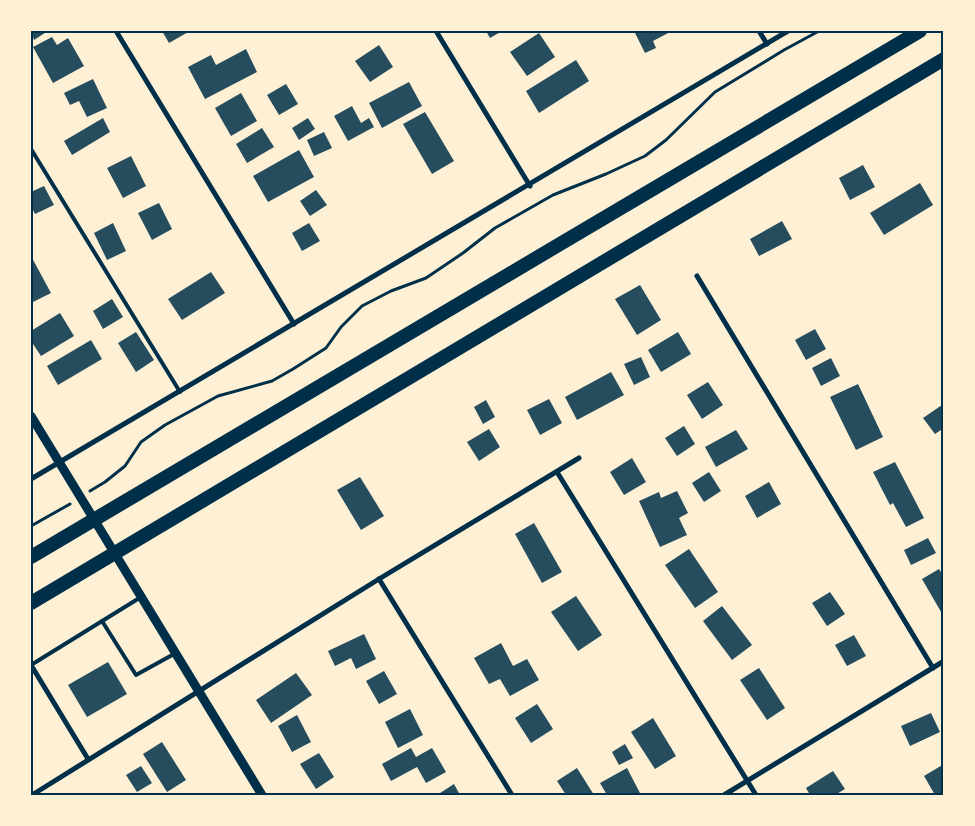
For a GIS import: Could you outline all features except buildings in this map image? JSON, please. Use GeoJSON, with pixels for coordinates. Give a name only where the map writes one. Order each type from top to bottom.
{"type":"FeatureCollection","features":[{"type":"Feature","properties":{"kind":"highway"},"geometry":{"type":"LineString","coordinates":[[31,557],[920,31]]}},
{"type":"Feature","properties":{"kind":"highway"},"geometry":{"type":"LineString","coordinates":[[31,603],[944,59]]}},
{"type":"Feature","properties":{"kind":"street"},"geometry":{"type":"LineString","coordinates":[[116,31],[294,324]]}},
{"type":"Feature","properties":{"kind":"street"},"geometry":{"type":"LineString","coordinates":[[436,31],[530,186]]}},
{"type":"Feature","properties":{"kind":"street"},"geometry":{"type":"LineString","coordinates":[[759,31],[767,44]]}},
{"type":"Feature","properties":{"kind":"street"},"geometry":{"type":"LineString","coordinates":[[31,480],[530,186],[788,31]]}},
{"type":"Feature","properties":{"kind":"street"},"geometry":{"type":"LineString","coordinates":[[697,276],[933,668]]}},
{"type":"Feature","properties":{"kind":"street"},"geometry":{"type":"LineString","coordinates":[[31,416],[262,795]]}},
{"type":"Feature","properties":{"kind":"street"},"geometry":{"type":"LineString","coordinates":[[32,795],[379,579],[578,458]]}},
{"type":"Feature","properties":{"kind":"street"},"geometry":{"type":"LineString","coordinates":[[557,472],[756,795]]}},
{"type":"Feature","properties":{"kind":"street"},"geometry":{"type":"LineString","coordinates":[[379,579],[512,795]]}},
{"type":"Feature","properties":{"kind":"street"},"geometry":{"type":"LineString","coordinates":[[724,795],[944,661]]}},
{"type":"Feature","properties":{"kind":"street"},"geometry":{"type":"LineString","coordinates":[[31,665],[88,759]]}},
{"type":"Feature","properties":{"kind":"lane"},"geometry":{"type":"LineString","coordinates":[[31,148],[180,392]]}},
{"type":"Feature","properties":{"kind":"lane"},"geometry":{"type":"LineString","coordinates":[[31,665],[142,597]]}},
{"type":"Feature","properties":{"kind":"lane"},"geometry":{"type":"LineString","coordinates":[[102,621],[136,675],[176,653]]}},
{"type":"Feature","properties":{"kind":"path"},"geometry":{"type":"LineString","coordinates":[[105,482],[125,466],[141,442],[165,425],[218,396],[272,381],[293,370],[326,348],[341,327],[362,306],[391,291],[426,278],[495,228],[553,196],[644,156],[666,140],[714,92],[819,31]]}},
{"type":"Feature","properties":{"kind":"path"},"geometry":{"type":"LineString","coordinates":[[31,526],[64,508]]}}]}
